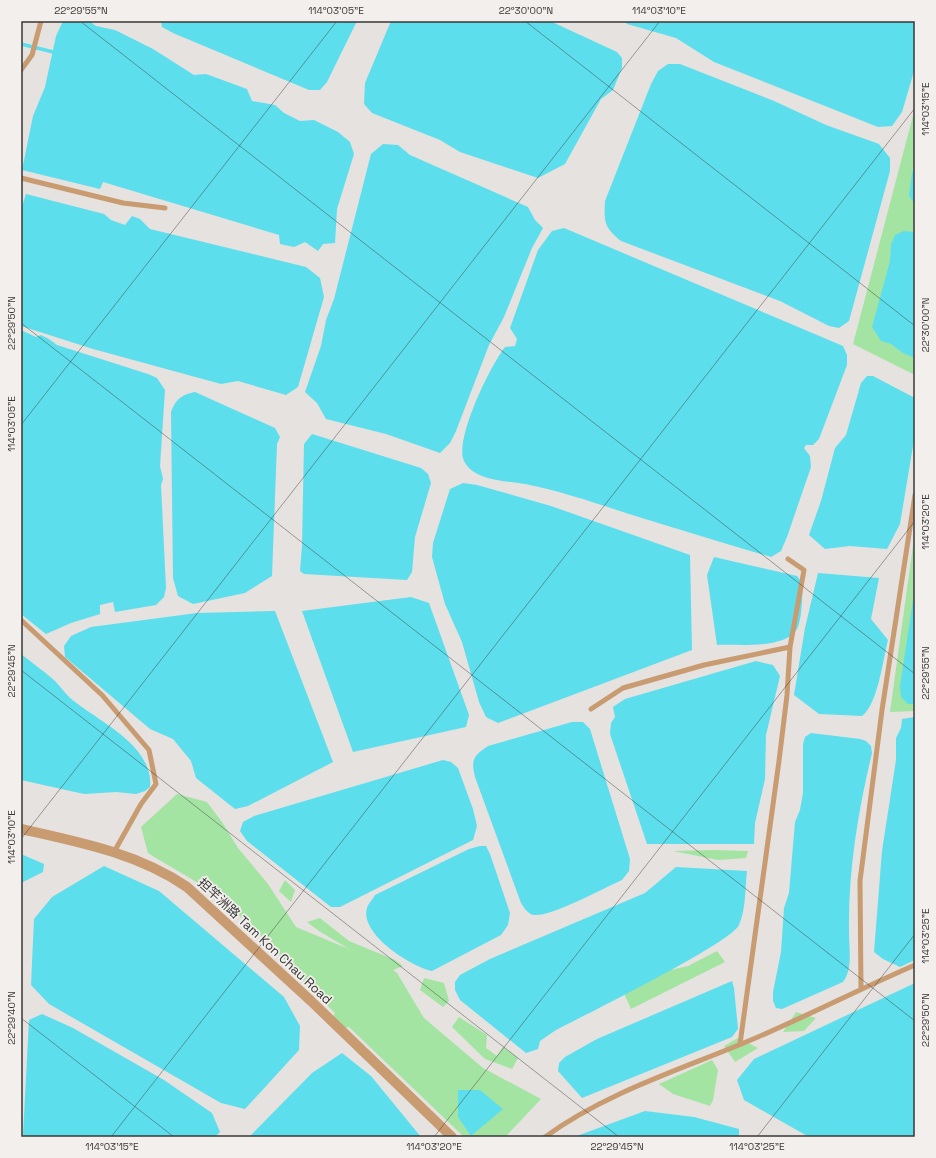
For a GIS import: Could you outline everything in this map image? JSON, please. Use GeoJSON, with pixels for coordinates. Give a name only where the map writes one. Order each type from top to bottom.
{"type":"FeatureCollection","features":[{"type":"Feature","properties":{"kind":"street","name":"担竿洲路 Tam Kon Chau Road"},"geometry":{"type":"LineString","coordinates":[[21,830],[75,841],[136,859],[187,887],[311,1001],[452,1137]]}},
{"type":"Feature","properties":{"kind":"lane"},"geometry":{"type":"LineString","coordinates":[[21,70],[32,56],[41,21]]}},
{"type":"Feature","properties":{"kind":"lane"},"geometry":{"type":"LineString","coordinates":[[21,178],[123,203],[165,208]]}},
{"type":"Feature","properties":{"kind":"lane"},"geometry":{"type":"LineString","coordinates":[[861,989],[860,881],[882,710],[915,495]]}},
{"type":"Feature","properties":{"kind":"lane"},"geometry":{"type":"LineString","coordinates":[[740,1044],[784,717],[790,647],[804,570],[788,559]]}},
{"type":"Feature","properties":{"kind":"lane"},"geometry":{"type":"LineString","coordinates":[[21,620],[102,695],[149,750],[156,784],[141,804],[114,852]]}},
{"type":"Feature","properties":{"kind":"lane"},"geometry":{"type":"LineString","coordinates":[[591,709],[623,688],[704,665],[790,647]]}},
{"type":"Feature","properties":{"kind":"lane"},"geometry":{"type":"LineString","coordinates":[[544,1137],[564,1123],[639,1085],[740,1044],[915,965]]}},
{"type":"Feature","properties":{"kind":"green space"},"geometry":{"type":"Polygon","coordinates":[[[915,108],[915,375],[853,344],[915,108]]]}},
{"type":"Feature","properties":{"kind":"green space"},"geometry":{"type":"Polygon","coordinates":[[[915,531],[915,711],[890,712],[915,531]]]}},
{"type":"Feature","properties":{"kind":"green space"},"geometry":{"type":"Polygon","coordinates":[[[177,794],[207,802],[222,822],[238,848],[268,884],[296,927],[349,949],[307,922],[320,918],[349,941],[395,960],[403,966],[393,970],[397,973],[424,1018],[483,1068],[541,1099],[507,1135],[511,1137],[464,1137],[349,1027],[345,1028],[333,1017],[335,1013],[247,922],[207,889],[148,853],[141,827],[177,794]]]}},
{"type":"Feature","properties":{"kind":"green space"},"geometry":{"type":"Polygon","coordinates":[[[673,851],[748,851],[746,858],[718,860],[673,851]]]}},
{"type":"Feature","properties":{"kind":"green space"},"geometry":{"type":"Polygon","coordinates":[[[285,880],[295,890],[291,902],[279,891],[285,880]]]}},
{"type":"Feature","properties":{"kind":"green space"},"geometry":{"type":"Polygon","coordinates":[[[717,951],[725,962],[631,1009],[623,991],[666,971],[688,966],[717,951]]]}},
{"type":"Feature","properties":{"kind":"green space"},"geometry":{"type":"Polygon","coordinates":[[[424,978],[444,983],[449,1001],[443,1007],[420,990],[424,978]]]}},
{"type":"Feature","properties":{"kind":"green space"},"geometry":{"type":"Polygon","coordinates":[[[796,1012],[816,1018],[804,1031],[783,1032],[796,1012]]]}},
{"type":"Feature","properties":{"kind":"green space"},"geometry":{"type":"Polygon","coordinates":[[[459,1017],[487,1035],[486,1048],[497,1056],[503,1047],[518,1058],[512,1069],[485,1059],[452,1027],[459,1017]]]}},
{"type":"Feature","properties":{"kind":"green space"},"geometry":{"type":"Polygon","coordinates":[[[738,1038],[758,1048],[735,1062],[724,1046],[738,1038]]]}},
{"type":"Feature","properties":{"kind":"green space"},"geometry":{"type":"Polygon","coordinates":[[[712,1060],[718,1070],[713,1100],[710,1106],[673,1094],[659,1084],[712,1060]]]}},
{"type":"Feature","properties":{"kind":"water"},"geometry":{"type":"Polygon","coordinates":[[[63,21],[89,21],[96,26],[115,30],[153,49],[194,75],[206,74],[247,89],[252,101],[275,105],[284,113],[300,121],[314,120],[338,132],[350,142],[354,154],[337,209],[335,243],[323,244],[318,251],[305,242],[294,247],[280,244],[279,235],[103,182],[100,189],[22,170],[33,116],[45,87],[56,36],[63,21]]]}},
{"type":"Feature","properties":{"kind":"water"},"geometry":{"type":"Polygon","coordinates":[[[161,21],[357,21],[327,82],[320,90],[309,90],[173,33],[162,27],[161,21]]]}},
{"type":"Feature","properties":{"kind":"water"},"geometry":{"type":"Polygon","coordinates":[[[391,21],[550,21],[617,52],[622,58],[622,68],[613,90],[601,99],[565,164],[538,178],[460,152],[440,140],[372,113],[364,104],[365,83],[391,21]]]}},
{"type":"Feature","properties":{"kind":"water"},"geometry":{"type":"Polygon","coordinates":[[[624,21],[915,21],[915,68],[902,112],[892,126],[878,127],[714,62],[676,38],[627,24],[624,21]]]}},
{"type":"Feature","properties":{"kind":"water"},"geometry":{"type":"Polygon","coordinates":[[[668,64],[680,64],[774,101],[826,125],[879,144],[890,158],[890,171],[849,321],[839,328],[829,326],[780,301],[621,241],[608,228],[605,219],[605,201],[651,84],[658,71],[668,64]]]}},
{"type":"Feature","properties":{"kind":"water"},"geometry":{"type":"Polygon","coordinates":[[[383,144],[398,145],[410,155],[528,207],[535,220],[543,228],[532,248],[504,317],[489,345],[456,431],[450,443],[440,453],[386,434],[326,419],[317,403],[305,392],[321,346],[326,320],[334,299],[371,154],[383,144]]]}},
{"type":"Feature","properties":{"kind":"water"},"geometry":{"type":"Polygon","coordinates":[[[915,168],[915,204],[909,196],[912,173],[915,168]]]}},
{"type":"Feature","properties":{"kind":"water"},"geometry":{"type":"Polygon","coordinates":[[[26,194],[104,214],[111,220],[125,225],[132,216],[140,219],[150,229],[306,267],[320,278],[324,297],[298,387],[286,395],[238,381],[221,384],[93,349],[21,326],[21,209],[26,194]]]}},
{"type":"Feature","properties":{"kind":"water"},"geometry":{"type":"Polygon","coordinates":[[[564,228],[843,346],[847,355],[847,365],[819,439],[813,445],[806,445],[804,448],[810,456],[811,467],[781,551],[771,557],[565,494],[525,484],[492,479],[475,473],[464,461],[462,451],[464,437],[475,403],[491,370],[505,347],[515,346],[517,339],[510,328],[538,250],[552,231],[564,228]]]}},
{"type":"Feature","properties":{"kind":"water"},"geometry":{"type":"Polygon","coordinates":[[[904,231],[915,232],[915,358],[903,353],[891,344],[881,341],[872,327],[890,261],[891,244],[895,235],[904,231]]]}},
{"type":"Feature","properties":{"kind":"water"},"geometry":{"type":"Polygon","coordinates":[[[21,330],[36,337],[41,335],[57,345],[148,374],[157,378],[165,390],[160,466],[163,479],[161,485],[166,588],[164,597],[156,605],[115,612],[113,602],[100,605],[100,614],[71,623],[46,634],[21,614],[21,330]]]}},
{"type":"Feature","properties":{"kind":"water"},"geometry":{"type":"Polygon","coordinates":[[[867,376],[873,376],[915,398],[915,434],[900,524],[887,549],[850,546],[825,549],[809,535],[821,501],[835,448],[846,435],[861,383],[867,376]]]}},
{"type":"Feature","properties":{"kind":"water"},"geometry":{"type":"Polygon","coordinates":[[[195,392],[275,428],[280,437],[277,444],[272,576],[245,593],[193,604],[178,596],[173,578],[171,412],[180,398],[195,392]]]}},
{"type":"Feature","properties":{"kind":"water"},"geometry":{"type":"Polygon","coordinates":[[[312,434],[421,468],[428,474],[431,483],[415,537],[412,572],[407,580],[304,574],[300,571],[302,546],[304,444],[312,434]]]}},
{"type":"Feature","properties":{"kind":"water"},"geometry":{"type":"Polygon","coordinates":[[[463,483],[477,485],[551,506],[690,555],[692,650],[498,723],[486,717],[479,702],[462,642],[445,604],[432,557],[433,543],[450,489],[463,483]]]}},
{"type":"Feature","properties":{"kind":"water"},"geometry":{"type":"Polygon","coordinates":[[[714,557],[797,576],[803,584],[802,606],[798,627],[793,634],[774,643],[717,645],[707,575],[714,557]]]}},
{"type":"Feature","properties":{"kind":"water"},"geometry":{"type":"Polygon","coordinates":[[[818,573],[879,578],[871,619],[888,640],[876,692],[868,710],[862,716],[819,714],[794,695],[805,628],[818,573]]]}},
{"type":"Feature","properties":{"kind":"water"},"geometry":{"type":"Polygon","coordinates":[[[915,587],[915,704],[908,704],[901,697],[900,686],[915,587]]]}},
{"type":"Feature","properties":{"kind":"water"},"geometry":{"type":"Polygon","coordinates":[[[411,597],[429,603],[469,715],[466,727],[353,752],[302,611],[411,597]]]}},
{"type":"Feature","properties":{"kind":"water"},"geometry":{"type":"Polygon","coordinates":[[[275,611],[333,762],[248,806],[235,809],[196,778],[191,761],[173,739],[150,729],[65,657],[64,646],[71,636],[91,627],[197,613],[275,611]]]}},
{"type":"Feature","properties":{"kind":"water"},"geometry":{"type":"Polygon","coordinates":[[[21,654],[55,681],[69,697],[121,734],[133,746],[143,758],[149,772],[150,787],[145,791],[136,794],[116,792],[84,794],[21,780],[21,654]]]}},
{"type":"Feature","properties":{"kind":"water"},"geometry":{"type":"Polygon","coordinates":[[[756,661],[773,665],[780,676],[766,735],[765,779],[755,823],[754,844],[647,844],[610,734],[611,723],[615,717],[613,707],[625,699],[756,661]]]}},
{"type":"Feature","properties":{"kind":"water"},"geometry":{"type":"Polygon","coordinates":[[[915,717],[915,960],[900,967],[883,959],[874,952],[882,851],[896,760],[896,738],[901,728],[902,719],[915,717]]]}},
{"type":"Feature","properties":{"kind":"water"},"geometry":{"type":"Polygon","coordinates":[[[572,722],[583,722],[590,729],[630,859],[629,871],[622,880],[578,901],[552,912],[534,915],[528,912],[521,903],[475,777],[473,762],[476,756],[488,746],[572,722]]]}},
{"type":"Feature","properties":{"kind":"water"},"geometry":{"type":"Polygon","coordinates":[[[811,733],[860,739],[866,741],[871,746],[872,753],[858,819],[852,864],[849,909],[850,958],[846,977],[843,982],[782,1009],[776,1008],[773,1001],[773,992],[781,952],[784,908],[789,893],[795,822],[800,810],[803,793],[803,744],[805,737],[811,733]]]}},
{"type":"Feature","properties":{"kind":"water"},"geometry":{"type":"Polygon","coordinates":[[[443,760],[451,762],[458,768],[473,809],[477,826],[473,840],[340,907],[331,907],[247,841],[240,831],[243,822],[254,816],[443,760]]]}},
{"type":"Feature","properties":{"kind":"water"},"geometry":{"type":"Polygon","coordinates":[[[486,846],[490,854],[510,913],[508,925],[501,935],[432,971],[412,963],[389,948],[371,928],[367,918],[367,908],[375,895],[469,849],[486,846]]]}},
{"type":"Feature","properties":{"kind":"water"},"geometry":{"type":"Polygon","coordinates":[[[21,854],[44,864],[43,872],[21,883],[21,854]]]}},
{"type":"Feature","properties":{"kind":"water"},"geometry":{"type":"Polygon","coordinates":[[[104,866],[159,891],[284,997],[300,1026],[299,1050],[245,1109],[221,1103],[49,1004],[31,985],[34,919],[52,897],[104,866]]]}},
{"type":"Feature","properties":{"kind":"water"},"geometry":{"type":"Polygon","coordinates":[[[676,867],[747,871],[744,906],[739,925],[730,934],[711,947],[655,979],[556,1030],[540,1041],[538,1049],[526,1053],[460,1000],[455,990],[455,982],[460,975],[490,959],[645,893],[676,867]]]}},
{"type":"Feature","properties":{"kind":"water"},"geometry":{"type":"Polygon","coordinates":[[[732,981],[738,1029],[732,1037],[582,1098],[558,1071],[559,1063],[565,1057],[597,1039],[732,981]]]}},
{"type":"Feature","properties":{"kind":"water"},"geometry":{"type":"Polygon","coordinates":[[[915,983],[915,1137],[809,1137],[744,1100],[737,1080],[754,1059],[915,983]]]}},
{"type":"Feature","properties":{"kind":"water"},"geometry":{"type":"Polygon","coordinates":[[[42,1014],[73,1028],[164,1080],[212,1113],[220,1132],[215,1137],[25,1137],[23,1135],[29,1020],[42,1014]]]}},
{"type":"Feature","properties":{"kind":"water"},"geometry":{"type":"Polygon","coordinates":[[[342,1053],[371,1076],[421,1137],[249,1137],[312,1073],[342,1053]]]}},
{"type":"Feature","properties":{"kind":"water"},"geometry":{"type":"Polygon","coordinates":[[[458,1090],[480,1090],[503,1109],[471,1136],[458,1117],[458,1090]]]}},
{"type":"Feature","properties":{"kind":"water"},"geometry":{"type":"Polygon","coordinates":[[[645,1111],[694,1117],[739,1129],[739,1137],[574,1137],[645,1111]]]}},
{"type":"Feature","properties":{"kind":"waterway"},"geometry":{"type":"LineString","coordinates":[[21,44],[57,53]]}}]}
